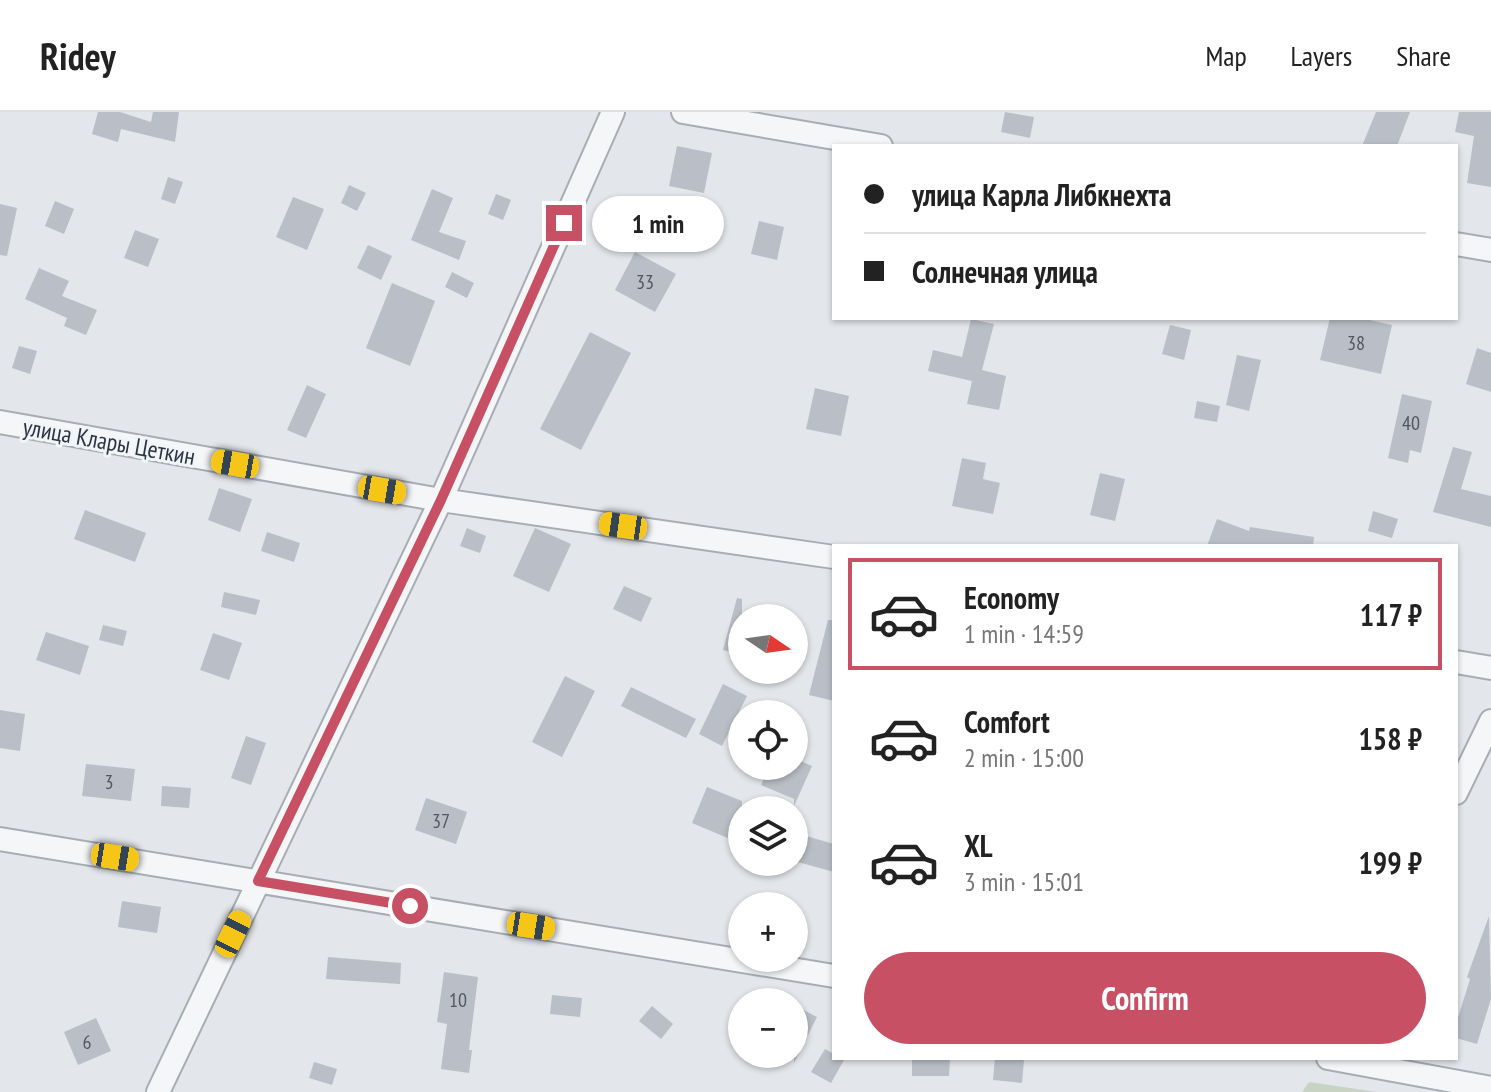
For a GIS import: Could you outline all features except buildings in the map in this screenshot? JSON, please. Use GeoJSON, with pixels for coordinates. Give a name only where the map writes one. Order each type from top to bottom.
{"type":"FeatureCollection","features":[{"type":"Feature","properties":{"kind":"street"},"geometry":{"type":"LineString","coordinates":[[158,1092],[441,500],[613,112]]}},
{"type":"Feature","properties":{"kind":"street"},"geometry":{"type":"LineString","coordinates":[[683,112],[869,144]]}},
{"type":"Feature","properties":{"kind":"street"},"geometry":{"type":"LineString","coordinates":[[1458,244],[1491,250]]}},
{"type":"Feature","properties":{"kind":"street","name":"улица Клары Цеткин"},"geometry":{"type":"LineString","coordinates":[[0,422],[441,500],[832,557]]}},
{"type":"Feature","properties":{"kind":"street"},"geometry":{"type":"LineString","coordinates":[[1458,662],[1491,668]]}},
{"type":"Feature","properties":{"kind":"street"},"geometry":{"type":"LineString","coordinates":[[1458,789],[1491,721]]}},
{"type":"Feature","properties":{"kind":"street"},"geometry":{"type":"LineString","coordinates":[[0,839],[832,976]]}},
{"type":"Feature","properties":{"kind":"street"},"geometry":{"type":"LineString","coordinates":[[1339,1060],[1491,1088]]}},
{"type":"Feature","properties":{"kind":"green space"},"geometry":{"type":"Polygon","coordinates":[[[1309,1082],[1377,1092],[1302,1092],[1309,1082]]]}},
{"type":"Feature","properties":{"kind":"route"},"geometry":{"type":"LineString","coordinates":[[410,906],[258,881],[441,500],[564,223]]}}]}
